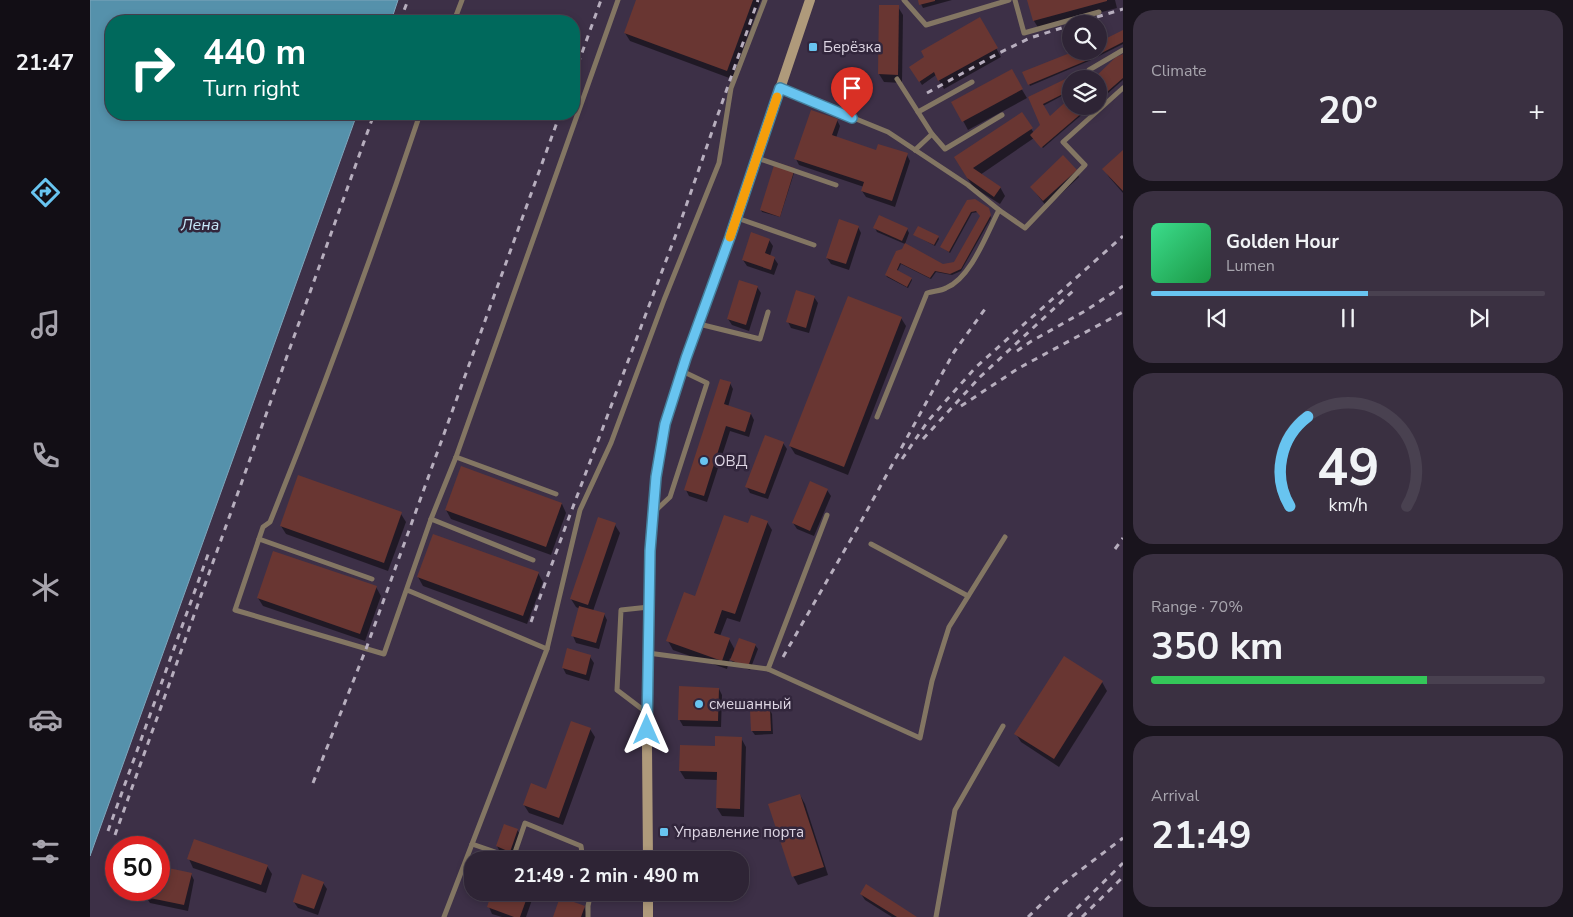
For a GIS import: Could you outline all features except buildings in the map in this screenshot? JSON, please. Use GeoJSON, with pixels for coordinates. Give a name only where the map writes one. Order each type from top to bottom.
{"type":"FeatureCollection","features":[{"type":"Feature","properties":{"kind":"main road"},"geometry":{"type":"LineString","coordinates":[[648,851],[647,713],[650,551],[656,477],[665,424],[810,0]]}},
{"type":"Feature","properties":{"kind":"main road"},"geometry":{"type":"LineString","coordinates":[[648,901],[648,917]]}},
{"type":"Feature","properties":{"kind":"lane"},"geometry":{"type":"LineString","coordinates":[[456,15],[462,0]]}},
{"type":"Feature","properties":{"kind":"lane"},"geometry":{"type":"LineString","coordinates":[[580,107],[618,0]]}},
{"type":"Feature","properties":{"kind":"lane"},"geometry":{"type":"LineString","coordinates":[[444,917],[548,649],[580,510],[611,443],[664,300],[719,163],[732,88],[765,0]]}},
{"type":"Feature","properties":{"kind":"lane"},"geometry":{"type":"LineString","coordinates":[[904,0],[926,25],[1009,0]]}},
{"type":"Feature","properties":{"kind":"lane"},"geometry":{"type":"LineString","coordinates":[[1015,0],[1024,33],[1099,12]]}},
{"type":"Feature","properties":{"kind":"lane"},"geometry":{"type":"LineString","coordinates":[[1089,70],[1123,50]]}},
{"type":"Feature","properties":{"kind":"lane"},"geometry":{"type":"LineString","coordinates":[[897,79],[932,134],[945,149],[1002,115]]}},
{"type":"Feature","properties":{"kind":"lane"},"geometry":{"type":"LineString","coordinates":[[918,112],[972,82]]}},
{"type":"Feature","properties":{"kind":"lane"},"geometry":{"type":"LineString","coordinates":[[780,88],[888,132],[968,184],[999,210],[1025,228],[1084,165],[1064,142],[1123,88]]}},
{"type":"Feature","properties":{"kind":"lane"},"geometry":{"type":"LineString","coordinates":[[418,120],[390,202],[295,460],[270,522],[263,527],[235,610],[384,654],[575,120]]}},
{"type":"Feature","properties":{"kind":"lane"},"geometry":{"type":"LineString","coordinates":[[915,150],[932,134]]}},
{"type":"Feature","properties":{"kind":"lane"},"geometry":{"type":"LineString","coordinates":[[757,158],[836,185]]}},
{"type":"Feature","properties":{"kind":"lane"},"geometry":{"type":"LineString","coordinates":[[877,417],[927,293],[947,288],[969,268],[999,210]]}},
{"type":"Feature","properties":{"kind":"lane"},"geometry":{"type":"LineString","coordinates":[[737,218],[814,245]]}},
{"type":"Feature","properties":{"kind":"lane"},"geometry":{"type":"LineString","coordinates":[[699,324],[760,340],[768,312]]}},
{"type":"Feature","properties":{"kind":"lane"},"geometry":{"type":"LineString","coordinates":[[653,513],[670,496],[708,384],[682,371]]}},
{"type":"Feature","properties":{"kind":"lane"},"geometry":{"type":"LineString","coordinates":[[456,457],[556,494]]}},
{"type":"Feature","properties":{"kind":"lane"},"geometry":{"type":"LineString","coordinates":[[768,669],[826,515]]}},
{"type":"Feature","properties":{"kind":"lane"},"geometry":{"type":"LineString","coordinates":[[431,519],[533,560]]}},
{"type":"Feature","properties":{"kind":"lane"},"geometry":{"type":"LineString","coordinates":[[648,652],[768,669],[920,738],[932,681],[949,627],[1005,537]]}},
{"type":"Feature","properties":{"kind":"lane"},"geometry":{"type":"LineString","coordinates":[[259,539],[372,579]]}},
{"type":"Feature","properties":{"kind":"lane"},"geometry":{"type":"LineString","coordinates":[[871,544],[968,596]]}},
{"type":"Feature","properties":{"kind":"lane"},"geometry":{"type":"LineString","coordinates":[[407,590],[548,649]]}},
{"type":"Feature","properties":{"kind":"lane"},"geometry":{"type":"LineString","coordinates":[[647,713],[617,690],[622,610],[649,607]]}},
{"type":"Feature","properties":{"kind":"lane"},"geometry":{"type":"LineString","coordinates":[[936,917],[955,810],[1003,726]]}},
{"type":"Feature","properties":{"kind":"lane"},"geometry":{"type":"LineString","coordinates":[[517,851],[525,824],[581,846],[582,851]]}},
{"type":"Feature","properties":{"kind":"lane"},"geometry":{"type":"LineString","coordinates":[[472,844],[492,851]]}},
{"type":"Feature","properties":{"kind":"lane"},"geometry":{"type":"LineString","coordinates":[[588,917],[589,901]]}},
{"type":"Feature","properties":{"kind":"water","name":"Лена"},"geometry":{"type":"Polygon","coordinates":[[[90,0],[398,0],[393,15],[105,15],[105,120],[355,120],[90,856],[90,0]]]}},
{"type":"Feature","properties":{"kind":"railway"},"geometry":{"type":"LineString","coordinates":[[402,15],[408,0]]}},
{"type":"Feature","properties":{"kind":"railway"},"geometry":{"type":"LineString","coordinates":[[580,58],[601,0]]}},
{"type":"Feature","properties":{"kind":"railway"},"geometry":{"type":"LineString","coordinates":[[531,622],[678,229],[758,0]]}},
{"type":"Feature","properties":{"kind":"railway"},"geometry":{"type":"LineString","coordinates":[[1103,15],[1123,9]]}},
{"type":"Feature","properties":{"kind":"railway"},"geometry":{"type":"LineString","coordinates":[[927,93],[1030,38],[1062,28]]}},
{"type":"Feature","properties":{"kind":"railway"},"geometry":{"type":"LineString","coordinates":[[115,835],[372,120]]}},
{"type":"Feature","properties":{"kind":"railway"},"geometry":{"type":"LineString","coordinates":[[313,783],[366,649],[558,120]]}},
{"type":"Feature","properties":{"kind":"railway"},"geometry":{"type":"LineString","coordinates":[[902,459],[928,421],[975,368],[1123,236]]}},
{"type":"Feature","properties":{"kind":"railway"},"geometry":{"type":"LineString","coordinates":[[1017,351],[1123,286]]}},
{"type":"Feature","properties":{"kind":"railway"},"geometry":{"type":"LineString","coordinates":[[923,439],[980,377],[1074,290]]}},
{"type":"Feature","properties":{"kind":"railway"},"geometry":{"type":"LineString","coordinates":[[783,657],[858,527],[954,352],[985,309]]}},
{"type":"Feature","properties":{"kind":"railway"},"geometry":{"type":"LineString","coordinates":[[961,406],[1019,368],[1123,312]]}},
{"type":"Feature","properties":{"kind":"railway"},"geometry":{"type":"LineString","coordinates":[[1115,549],[1123,538]]}},
{"type":"Feature","properties":{"kind":"railway"},"geometry":{"type":"LineString","coordinates":[[108,831],[210,549]]}},
{"type":"Feature","properties":{"kind":"railway"},"geometry":{"type":"LineString","coordinates":[[1028,917],[1061,885],[1123,838]]}},
{"type":"Feature","properties":{"kind":"railway"},"geometry":{"type":"LineString","coordinates":[[1068,917],[1123,863]]}},
{"type":"Feature","properties":{"kind":"railway"},"geometry":{"type":"LineString","coordinates":[[1082,917],[1123,877]]}},
{"type":"Feature","properties":{"kind":"slow traffic"},"geometry":{"type":"LineString","coordinates":[[730,237],[777,97]]}},
{"type":"Feature","properties":{"kind":"place","name":"Берёзка"},"geometry":{"type":"Point","coordinates":[813,47]}},
{"type":"Feature","properties":{"kind":"place","name":"ОВД"},"geometry":{"type":"Point","coordinates":[704,461]}},
{"type":"Feature","properties":{"kind":"place","name":"смешанный"},"geometry":{"type":"Point","coordinates":[699,704]}},
{"type":"Feature","properties":{"kind":"place","name":"Управление порта"},"geometry":{"type":"Point","coordinates":[664,832]}},
{"type":"Feature","properties":{"kind":"route"},"geometry":{"type":"LineString","coordinates":[[647,730],[650,551],[656,477],[665,424],[686,358],[730,237],[780,88],[852,118]]}}]}
